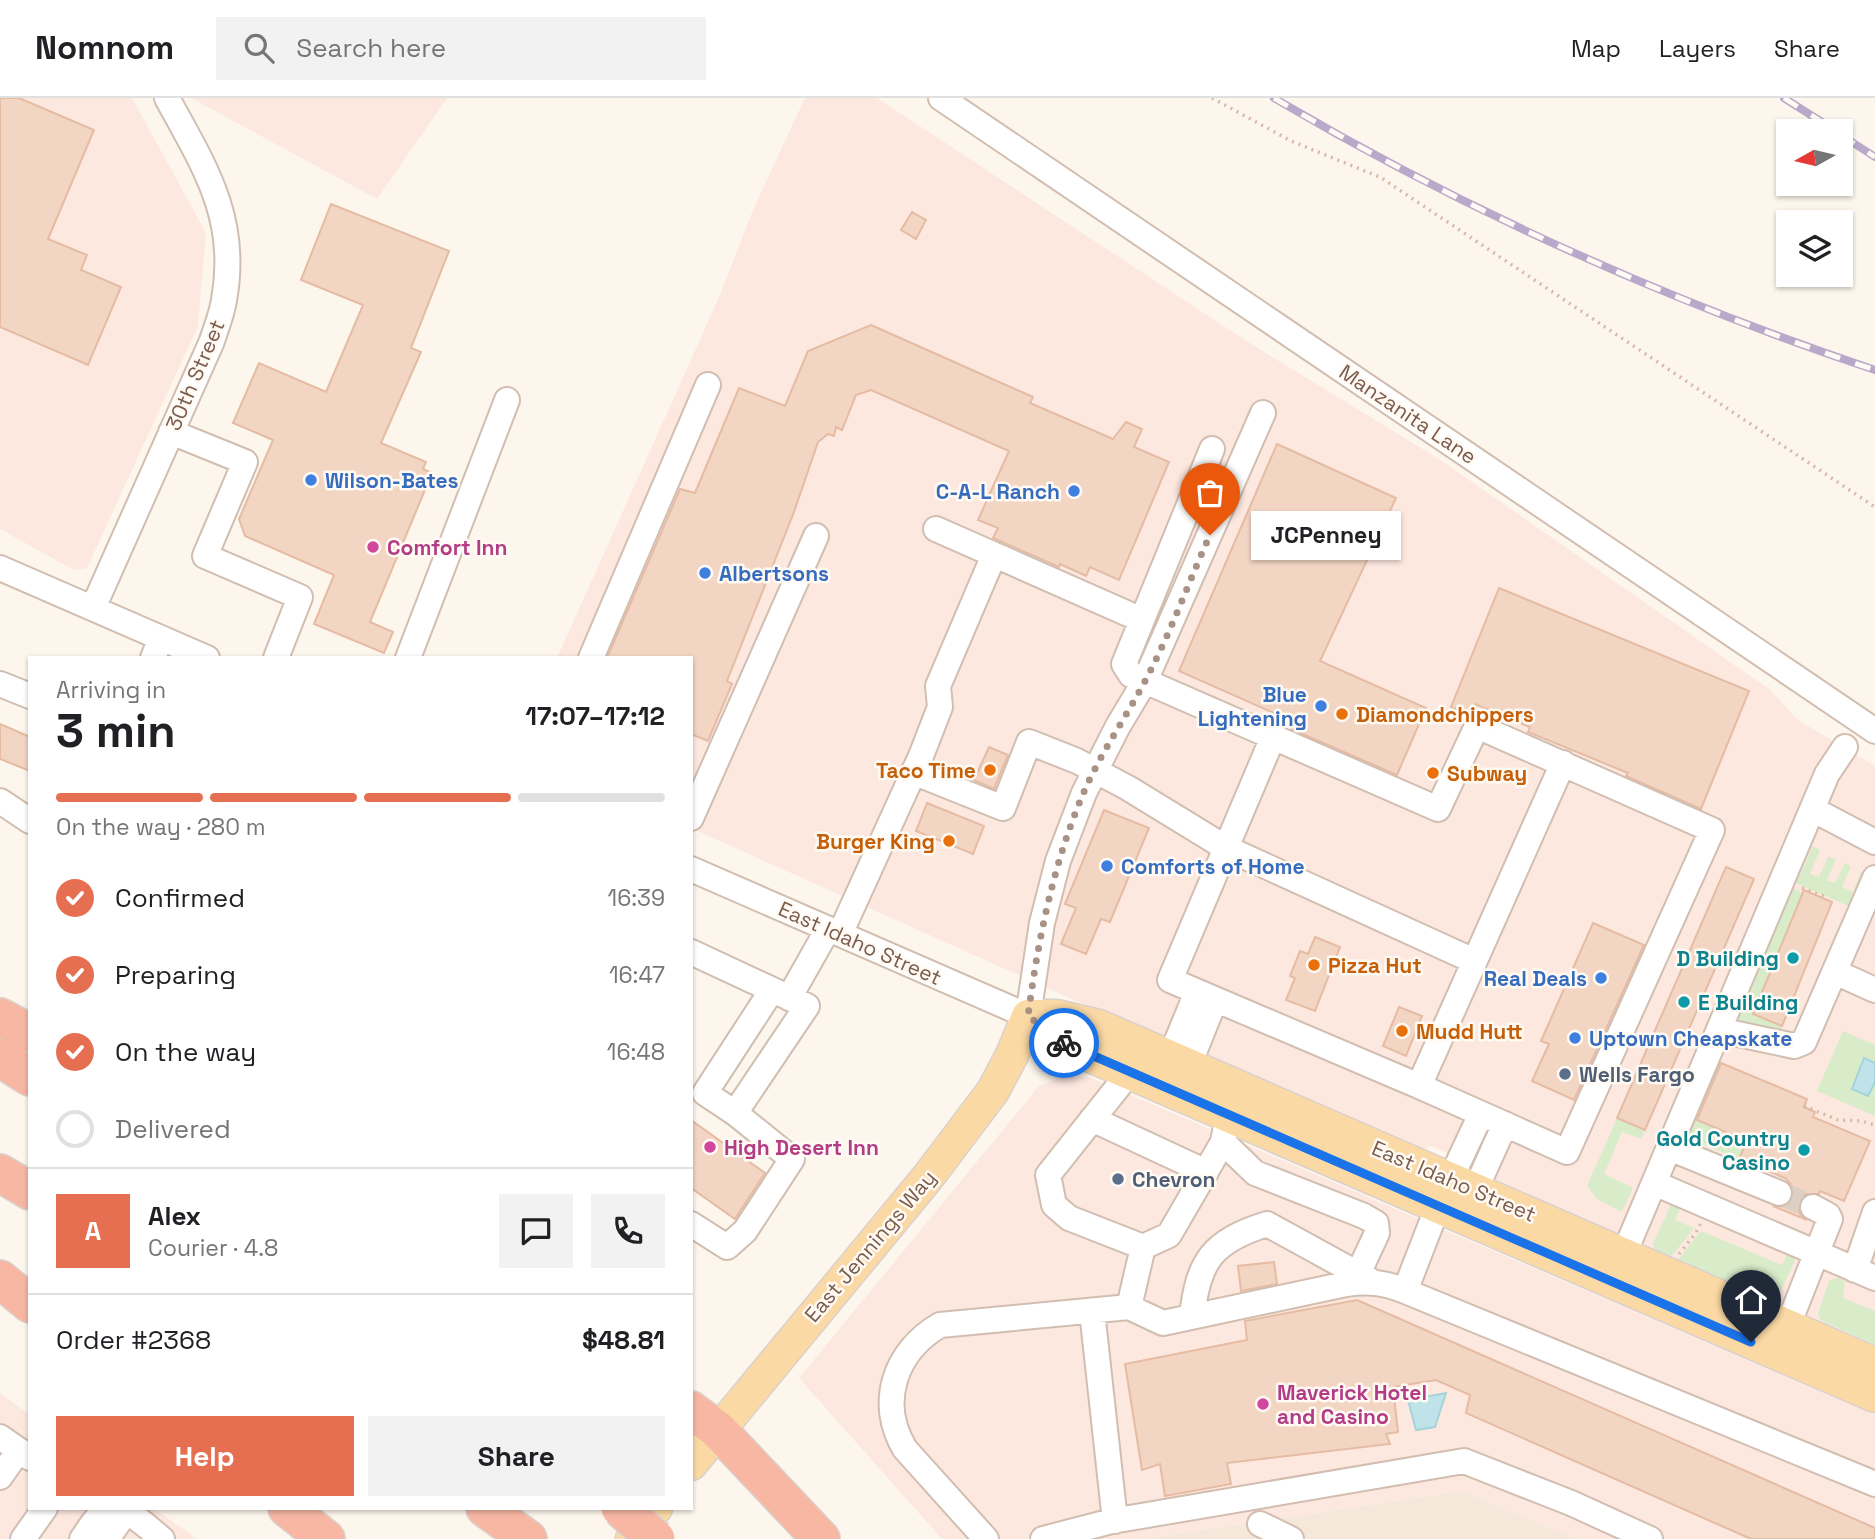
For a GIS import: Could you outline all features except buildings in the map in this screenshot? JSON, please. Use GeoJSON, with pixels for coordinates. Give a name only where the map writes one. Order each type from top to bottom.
{"type":"FeatureCollection","features":[{"type":"Feature","properties":{"kind":"highway"},"geometry":{"type":"LineString","coordinates":[[0,1017],[28,1032]]}},
{"type":"Feature","properties":{"kind":"highway"},"geometry":{"type":"LineString","coordinates":[[0,1058],[28,1076]]}},
{"type":"Feature","properties":{"kind":"highway"},"geometry":{"type":"LineString","coordinates":[[0,1173],[28,1190]]}},
{"type":"Feature","properties":{"kind":"highway"},"geometry":{"type":"LineString","coordinates":[[0,1279],[28,1302]]}},
{"type":"Feature","properties":{"kind":"highway"},"geometry":{"type":"LineString","coordinates":[[704,1420],[821,1539]]}},
{"type":"Feature","properties":{"kind":"highway"},"geometry":{"type":"LineString","coordinates":[[290,1510],[326,1539]]}},
{"type":"Feature","properties":{"kind":"highway"},"geometry":{"type":"LineString","coordinates":[[488,1510],[527,1538]]}},
{"type":"Feature","properties":{"kind":"highway"},"geometry":{"type":"LineString","coordinates":[[622,1510],[656,1539]]}},
{"type":"Feature","properties":{"kind":"main road","name":"East Idaho Street"},"geometry":{"type":"LineString","coordinates":[[1028,1016],[1068,1045],[1129,1073],[1174,1075],[1226,1129],[1456,1198]]}},
{"type":"Feature","properties":{"kind":"main road","name":"East Idaho Street"},"geometry":{"type":"LineString","coordinates":[[1028,1016],[1064,1017],[1099,1026],[1174,1075],[1782,1339],[1875,1396]]}},
{"type":"Feature","properties":{"kind":"main road","name":"East Jennings Way"},"geometry":{"type":"LineString","coordinates":[[693,1457],[704,1420],[928,1177],[993,1091],[1028,1016]]}},
{"type":"Feature","properties":{"kind":"main road","name":"East Idaho Street"},"geometry":{"type":"LineString","coordinates":[[1782,1339],[1875,1364]]}},
{"type":"Feature","properties":{"kind":"main road"},"geometry":{"type":"LineString","coordinates":[[632,1539],[654,1510]]}},
{"type":"Feature","properties":{"kind":"street","name":"30th Street"},"geometry":{"type":"LineString","coordinates":[[93,608],[212,341],[224,302],[229,261],[224,219],[209,175],[167,98]]}},
{"type":"Feature","properties":{"kind":"street","name":"Manzanita Lane"},"geometry":{"type":"LineString","coordinates":[[941,98],[1875,731]]}},
{"type":"Feature","properties":{"kind":"street"},"geometry":{"type":"LineString","coordinates":[[592,656],[708,385]]}},
{"type":"Feature","properties":{"kind":"street"},"geometry":{"type":"LineString","coordinates":[[409,656],[507,400]]}},
{"type":"Feature","properties":{"kind":"street"},"geometry":{"type":"LineString","coordinates":[[1028,1016],[1036,953],[1058,861],[1083,793],[1145,681],[1263,413]]}},
{"type":"Feature","properties":{"kind":"street"},"geometry":{"type":"LineString","coordinates":[[171,432],[245,462],[205,556],[300,597],[277,656]]}},
{"type":"Feature","properties":{"kind":"street"},"geometry":{"type":"LineString","coordinates":[[1212,449],[1124,664],[1130,675],[1145,681],[1438,809],[1477,726],[1712,830],[1567,1152],[1170,980],[1273,737]]}},
{"type":"Feature","properties":{"kind":"street"},"geometry":{"type":"LineString","coordinates":[[936,529],[1142,620]]}},
{"type":"Feature","properties":{"kind":"street"},"geometry":{"type":"LineString","coordinates":[[693,808],[702,764],[816,536]]}},
{"type":"Feature","properties":{"kind":"street"},"geometry":{"type":"LineString","coordinates":[[693,1225],[727,1247],[745,1231],[792,1159],[735,1113],[705,1093],[780,994],[834,931],[913,772],[940,707],[938,686],[993,555]]}},
{"type":"Feature","properties":{"kind":"street"},"geometry":{"type":"LineString","coordinates":[[0,568],[93,608],[157,648],[197,656]]}},
{"type":"Feature","properties":{"kind":"street"},"geometry":{"type":"LineString","coordinates":[[0,684],[28,695]]}},
{"type":"Feature","properties":{"kind":"street"},"geometry":{"type":"LineString","coordinates":[[913,772],[1003,808],[1029,743],[1095,771],[1226,848],[1474,961]]}},
{"type":"Feature","properties":{"kind":"street"},"geometry":{"type":"LineString","coordinates":[[1618,1268],[1829,768],[1844,747]]}},
{"type":"Feature","properties":{"kind":"street"},"geometry":{"type":"LineString","coordinates":[[1419,1086],[1563,763]]}},
{"type":"Feature","properties":{"kind":"street"},"geometry":{"type":"LineString","coordinates":[[0,801],[28,820]]}},
{"type":"Feature","properties":{"kind":"street"},"geometry":{"type":"LineString","coordinates":[[1812,809],[1875,842]]}},
{"type":"Feature","properties":{"kind":"street","name":"East Idaho Street"},"geometry":{"type":"LineString","coordinates":[[693,870],[1028,1016]]}},
{"type":"Feature","properties":{"kind":"street"},"geometry":{"type":"LineString","coordinates":[[1719,1030],[1794,1046],[1801,1044],[1875,878]]}},
{"type":"Feature","properties":{"kind":"street"},"geometry":{"type":"LineString","coordinates":[[693,953],[807,1006],[735,1113]]}},
{"type":"Feature","properties":{"kind":"street"},"geometry":{"type":"LineString","coordinates":[[1835,972],[1875,990]]}},
{"type":"Feature","properties":{"kind":"street"},"geometry":{"type":"LineString","coordinates":[[1174,1075],[1206,996]]}},
{"type":"Feature","properties":{"kind":"street"},"geometry":{"type":"LineString","coordinates":[[1129,1073],[1048,1175],[1054,1205],[1069,1218],[1143,1247],[1170,1235],[1206,1172],[1226,1129]]}},
{"type":"Feature","properties":{"kind":"street"},"geometry":{"type":"LineString","coordinates":[[1456,1198],[1481,1114]]}},
{"type":"Feature","properties":{"kind":"street"},"geometry":{"type":"LineString","coordinates":[[1092,1119],[1206,1172]]}},
{"type":"Feature","properties":{"kind":"street"},"geometry":{"type":"LineString","coordinates":[[1405,1291],[1456,1198],[1505,1124]]}},
{"type":"Feature","properties":{"kind":"street"},"geometry":{"type":"LineString","coordinates":[[1226,1129],[1255,1173],[1376,1223],[1377,1233],[1365,1278]]}},
{"type":"Feature","properties":{"kind":"street"},"geometry":{"type":"LineString","coordinates":[[1669,1148],[1779,1193]]}},
{"type":"Feature","properties":{"kind":"street"},"geometry":{"type":"LineString","coordinates":[[1654,1183],[1865,1274],[1875,1212]]}},
{"type":"Feature","properties":{"kind":"street"},"geometry":{"type":"LineString","coordinates":[[1782,1339],[1830,1219],[1828,1215],[1813,1207]]}},
{"type":"Feature","properties":{"kind":"street"},"geometry":{"type":"LineString","coordinates":[[1192,1317],[1198,1280],[1206,1260],[1234,1236],[1267,1224],[1365,1278],[1386,1283],[1616,1375],[1875,1484]]}},
{"type":"Feature","properties":{"kind":"street"},"geometry":{"type":"LineString","coordinates":[[1129,1307],[1143,1247]]}},
{"type":"Feature","properties":{"kind":"street"},"geometry":{"type":"LineString","coordinates":[[986,1539],[905,1449],[897,1436],[890,1411],[892,1395],[905,1357],[911,1347],[926,1334],[940,1325],[1129,1307],[1163,1323],[1365,1278]]}},
{"type":"Feature","properties":{"kind":"street"},"geometry":{"type":"LineString","coordinates":[[1092,1311],[1115,1521]]}},
{"type":"Feature","properties":{"kind":"street"},"geometry":{"type":"LineString","coordinates":[[0,1477],[16,1448]]}},
{"type":"Feature","properties":{"kind":"street"},"geometry":{"type":"LineString","coordinates":[[1043,1539],[1115,1521],[1464,1461],[1571,1503],[1650,1539]]}},
{"type":"Feature","properties":{"kind":"street"},"geometry":{"type":"LineString","coordinates":[[23,1539],[44,1510]]}},
{"type":"Feature","properties":{"kind":"street"},"geometry":{"type":"LineString","coordinates":[[82,1539],[106,1511],[122,1510],[143,1531]]}},
{"type":"Feature","properties":{"kind":"street"},"geometry":{"type":"LineString","coordinates":[[1260,1524],[1290,1539]]}},
{"type":"Feature","properties":{"kind":"street"},"geometry":{"type":"LineString","coordinates":[[107,1539],[143,1531]]}},
{"type":"Feature","properties":{"kind":"path"},"geometry":{"type":"LineString","coordinates":[[1212,98],[1291,141],[1380,177],[1875,508]]}},
{"type":"Feature","properties":{"kind":"path"},"geometry":{"type":"LineString","coordinates":[[1782,880],[1826,897]]}},
{"type":"Feature","properties":{"kind":"path"},"geometry":{"type":"LineString","coordinates":[[1804,1106],[1838,1120],[1875,1125]]}},
{"type":"Feature","properties":{"kind":"path"},"geometry":{"type":"LineString","coordinates":[[1673,1261],[1695,1234],[1709,1206]]}},
{"type":"Feature","properties":{"kind":"shaded area"},"geometry":{"type":"Polygon","coordinates":[[[0,98],[132,98],[206,233],[198,326],[87,568],[74,570],[0,529],[0,98]]]}},
{"type":"Feature","properties":{"kind":"shaded area"},"geometry":{"type":"Polygon","coordinates":[[[191,98],[447,98],[377,199],[191,98]]]}},
{"type":"Feature","properties":{"kind":"shaded area"},"geometry":{"type":"Polygon","coordinates":[[[805,98],[877,98],[1248,342],[1442,461],[1769,689],[1798,720],[1875,766],[1875,1345],[1488,1180],[1474,1173],[1471,1163],[1431,1146],[1420,1151],[1210,1059],[1207,1048],[1171,1039],[1163,1040],[693,829],[693,656],[558,656],[720,295],[753,210],[805,98]]]}},
{"type":"Feature","properties":{"kind":"shaded area"},"geometry":{"type":"Polygon","coordinates":[[[1064,1076],[1089,1077],[1875,1415],[1875,1539],[1577,1539],[1462,1491],[1141,1539],[942,1539],[799,1378],[1039,1086],[1064,1076]]]}},
{"type":"Feature","properties":{"kind":"shaded area"},"geometry":{"type":"Polygon","coordinates":[[[0,1393],[28,1414],[28,1510],[156,1510],[197,1539],[0,1539],[0,1393]]]}},
{"type":"Feature","properties":{"kind":"shaded area"},"geometry":{"type":"Polygon","coordinates":[[[1462,1491],[1577,1539],[1141,1539],[1462,1491]]]}},
{"type":"Feature","properties":{"kind":"green space"},"geometry":{"type":"Polygon","coordinates":[[[1813,846],[1820,850],[1810,874],[1819,877],[1828,857],[1836,859],[1827,880],[1835,883],[1845,863],[1851,866],[1842,887],[1853,892],[1861,872],[1867,875],[1855,909],[1796,883],[1813,846]]]}},
{"type":"Feature","properties":{"kind":"green space"},"geometry":{"type":"Polygon","coordinates":[[[1792,888],[1803,893],[1754,1013],[1782,1026],[1781,1032],[1733,1025],[1792,888]]]}},
{"type":"Feature","properties":{"kind":"green space"},"geometry":{"type":"Polygon","coordinates":[[[1843,1031],[1875,1045],[1875,1116],[1817,1091],[1843,1031]]]}},
{"type":"Feature","properties":{"kind":"green space"},"geometry":{"type":"Polygon","coordinates":[[[1717,1062],[1721,1063],[1747,1141],[1739,1159],[1685,1137],[1717,1062]]]}},
{"type":"Feature","properties":{"kind":"green space"},"geometry":{"type":"Polygon","coordinates":[[[1617,1118],[1645,1130],[1641,1139],[1622,1132],[1604,1174],[1633,1188],[1622,1212],[1597,1199],[1587,1186],[1617,1118]]]}},
{"type":"Feature","properties":{"kind":"green space"},"geometry":{"type":"Polygon","coordinates":[[[1671,1204],[1680,1209],[1675,1220],[1694,1228],[1672,1256],[1655,1250],[1653,1244],[1671,1204]]]}},
{"type":"Feature","properties":{"kind":"green space"},"geometry":{"type":"Polygon","coordinates":[[[1701,1231],[1782,1265],[1792,1244],[1801,1248],[1778,1296],[1771,1300],[1678,1260],[1701,1231]]]}},
{"type":"Feature","properties":{"kind":"green space"},"geometry":{"type":"Polygon","coordinates":[[[1838,1277],[1845,1281],[1843,1298],[1875,1311],[1875,1345],[1820,1320],[1818,1313],[1829,1281],[1838,1277]]]}},
{"type":"Feature","properties":{"kind":"water"},"geometry":{"type":"Polygon","coordinates":[[[1864,1058],[1875,1063],[1875,1082],[1868,1096],[1852,1089],[1864,1058]]]}},
{"type":"Feature","properties":{"kind":"water"},"geometry":{"type":"Polygon","coordinates":[[[1446,1393],[1435,1427],[1416,1430],[1408,1400],[1446,1393]]]}},
{"type":"Feature","properties":{"kind":"tunnel"},"geometry":{"type":"LineString","coordinates":[[1779,1193],[1813,1207]]}},
{"type":"Feature","properties":{"kind":"railway"},"geometry":{"type":"LineString","coordinates":[[1274,98],[1419,178],[1567,250],[1720,314],[1875,370]]}},
{"type":"Feature","properties":{"kind":"railway"},"geometry":{"type":"LineString","coordinates":[[1784,98],[1817,119]]}},
{"type":"Feature","properties":{"kind":"railway"},"geometry":{"type":"LineString","coordinates":[[1853,143],[1875,157]]}},
{"type":"Feature","properties":{"kind":"way so far"},"geometry":{"type":"LineString","coordinates":[[1064,1043],[1028,1016],[1036,953],[1058,861],[1083,793],[1145,681],[1210,535]]}},
{"type":"Feature","properties":{"kind":"place","name":"Wilson-Bates"},"geometry":{"type":"Point","coordinates":[311,480]}},
{"type":"Feature","properties":{"kind":"place","name":"C-A-L Ranch"},"geometry":{"type":"Point","coordinates":[1074,491]}},
{"type":"Feature","properties":{"kind":"place","name":"JCPenney"},"geometry":{"type":"Point","coordinates":[1210,535]}},
{"type":"Feature","properties":{"kind":"place","name":"Comfort Inn"},"geometry":{"type":"Point","coordinates":[373,547]}},
{"type":"Feature","properties":{"kind":"place","name":"Albertsons"},"geometry":{"type":"Point","coordinates":[705,573]}},
{"type":"Feature","properties":{"kind":"place","name":"Blue Lightening"},"geometry":{"type":"Point","coordinates":[1321,706]}},
{"type":"Feature","properties":{"kind":"place","name":"Diamondchippers"},"geometry":{"type":"Point","coordinates":[1342,714]}},
{"type":"Feature","properties":{"kind":"place","name":"Taco Time"},"geometry":{"type":"Point","coordinates":[990,770]}},
{"type":"Feature","properties":{"kind":"place","name":"Subway"},"geometry":{"type":"Point","coordinates":[1433,773]}},
{"type":"Feature","properties":{"kind":"place","name":"Burger King"},"geometry":{"type":"Point","coordinates":[949,841]}},
{"type":"Feature","properties":{"kind":"place","name":"Comforts of Home"},"geometry":{"type":"Point","coordinates":[1107,866]}},
{"type":"Feature","properties":{"kind":"place","name":"D Building"},"geometry":{"type":"Point","coordinates":[1793,958]}},
{"type":"Feature","properties":{"kind":"place","name":"Pizza Hut"},"geometry":{"type":"Point","coordinates":[1314,965]}},
{"type":"Feature","properties":{"kind":"place","name":"Real Deals"},"geometry":{"type":"Point","coordinates":[1601,978]}},
{"type":"Feature","properties":{"kind":"place","name":"E Building"},"geometry":{"type":"Point","coordinates":[1684,1002]}},
{"type":"Feature","properties":{"kind":"place","name":"Mudd Hutt"},"geometry":{"type":"Point","coordinates":[1402,1031]}},
{"type":"Feature","properties":{"kind":"place","name":"Uptown Cheapskate"},"geometry":{"type":"Point","coordinates":[1575,1038]}},
{"type":"Feature","properties":{"kind":"place","name":"Wells Fargo"},"geometry":{"type":"Point","coordinates":[1565,1074]}},
{"type":"Feature","properties":{"kind":"place","name":"High Desert Inn"},"geometry":{"type":"Point","coordinates":[710,1147]}},
{"type":"Feature","properties":{"kind":"place","name":"Gold Country Casino"},"geometry":{"type":"Point","coordinates":[1804,1150]}},
{"type":"Feature","properties":{"kind":"place","name":"Chevron"},"geometry":{"type":"Point","coordinates":[1118,1179]}},
{"type":"Feature","properties":{"kind":"place","name":"Maverick Hotel and Casino"},"geometry":{"type":"Point","coordinates":[1263,1404]}},
{"type":"Feature","properties":{"kind":"route"},"geometry":{"type":"LineString","coordinates":[[1064,1043],[1751,1342]]}}]}
